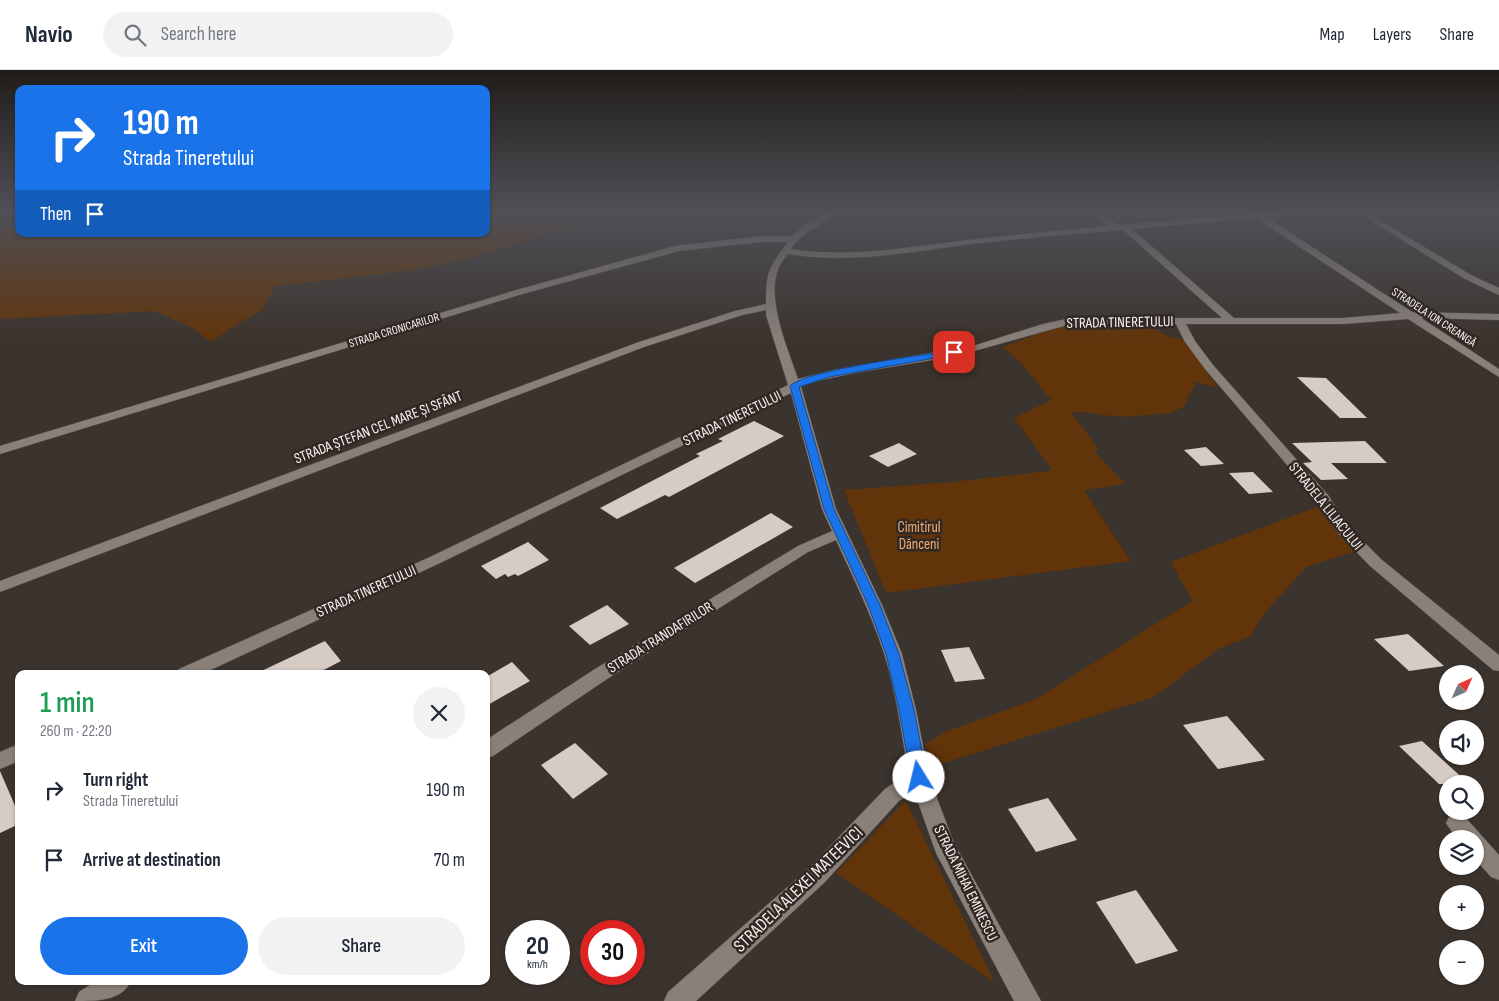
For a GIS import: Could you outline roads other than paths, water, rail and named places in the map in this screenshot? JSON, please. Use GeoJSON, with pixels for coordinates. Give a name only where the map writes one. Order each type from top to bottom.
{"type":"FeatureCollection","features":[{"type":"Feature","properties":{"kind":"street","name":"STRADA CRONICARILOR"},"geometry":{"type":"LineString","coordinates":[[0,450],[507,296],[651,255]]}},
{"type":"Feature","properties":{"kind":"street","name":"STRADA MIHAI EMINESCU"},"geometry":{"type":"LineString","coordinates":[[783,255],[772,274],[770,306],[829,509],[874,605],[892,654],[907,710],[919,777],[944,846],[1028,1001]]}},
{"type":"Feature","properties":{"kind":"street"},"geometry":{"type":"LineString","coordinates":[[814,255],[860,255]]}},
{"type":"Feature","properties":{"kind":"street"},"geometry":{"type":"LineString","coordinates":[[1154,255],[1233,322]]}},
{"type":"Feature","properties":{"kind":"street","name":"STRADELA ION CREANGĂ"},"geometry":{"type":"LineString","coordinates":[[1318,255],[1499,374]]}},
{"type":"Feature","properties":{"kind":"street"},"geometry":{"type":"LineString","coordinates":[[1433,255],[1468,277],[1499,292]]}},
{"type":"Feature","properties":{"kind":"street","name":"STRADA ȘTEFAN CEL MARE ȘI SFÂNT"},"geometry":{"type":"LineString","coordinates":[[0,587],[640,345],[739,313],[770,306]]}},
{"type":"Feature","properties":{"kind":"street","name":"STRADA TINERETULUI"},"geometry":{"type":"LineString","coordinates":[[194,670],[444,556],[780,395],[803,381],[828,374],[982,347],[1056,324],[1088,320],[1233,322],[1343,321],[1408,316],[1499,317]]}},
{"type":"Feature","properties":{"kind":"street","name":"STRADELA LILIACULUI"},"geometry":{"type":"LineString","coordinates":[[1180,322],[1198,354],[1323,498],[1357,546],[1499,665]]}},
{"type":"Feature","properties":{"kind":"street","name":"STRADA TRANDAFIRILOR"},"geometry":{"type":"LineString","coordinates":[[490,747],[601,674],[803,549],[839,533]]}},
{"type":"Feature","properties":{"kind":"street"},"geometry":{"type":"LineString","coordinates":[[0,761],[15,754]]}},
{"type":"Feature","properties":{"kind":"street","name":"STRADELA ALEXEI MATEEVICI"},"geometry":{"type":"LineString","coordinates":[[677,1001],[816,876],[892,795],[919,777]]}},
{"type":"Feature","properties":{"kind":"street"},"geometry":{"type":"LineString","coordinates":[[1484,854],[1499,870]]}},
{"type":"Feature","properties":{"kind":"street"},"geometry":{"type":"LineString","coordinates":[[88,1001],[113,985]]}},
{"type":"Feature","properties":{"kind":"park label","name":"Cimitirul Dănceni"},"geometry":{"type":"Point","coordinates":[919,536]}}]}
